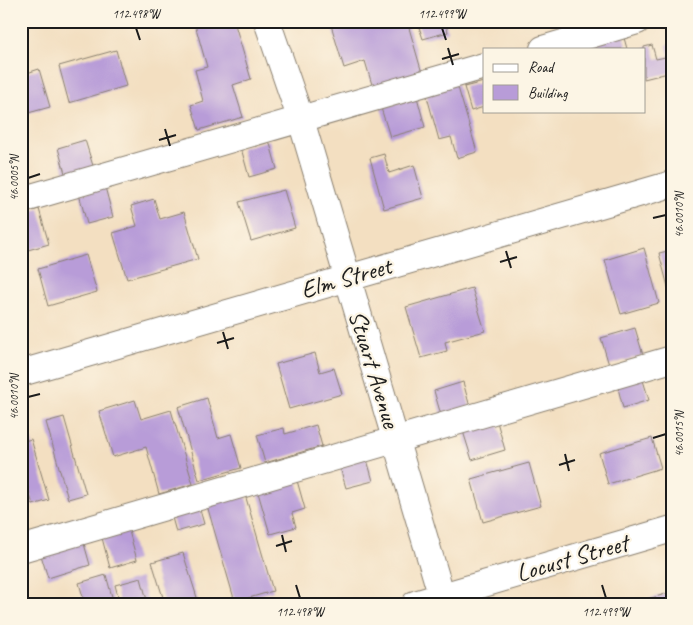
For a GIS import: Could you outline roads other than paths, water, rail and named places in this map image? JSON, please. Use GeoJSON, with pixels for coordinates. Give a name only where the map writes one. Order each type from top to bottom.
{"type":"FeatureCollection","features":[{"type":"Feature","properties":{"kind":"street","name":"Stuart Avenue"},"geometry":{"type":"LineString","coordinates":[[267,21],[301,120],[346,278],[443,600]]}},
{"type":"Feature","properties":{"kind":"street"},"geometry":{"type":"LineString","coordinates":[[546,48],[637,21]]}},
{"type":"Feature","properties":{"kind":"street"},"geometry":{"type":"LineString","coordinates":[[21,200],[483,66]]}},
{"type":"Feature","properties":{"kind":"street","name":"Elm Street"},"geometry":{"type":"LineString","coordinates":[[21,373],[672,184]]}},
{"type":"Feature","properties":{"kind":"street"},"geometry":{"type":"LineString","coordinates":[[21,549],[672,359]]}},
{"type":"Feature","properties":{"kind":"street","name":"Locust Street"},"geometry":{"type":"LineString","coordinates":[[414,604],[443,600],[672,529]]}}]}
